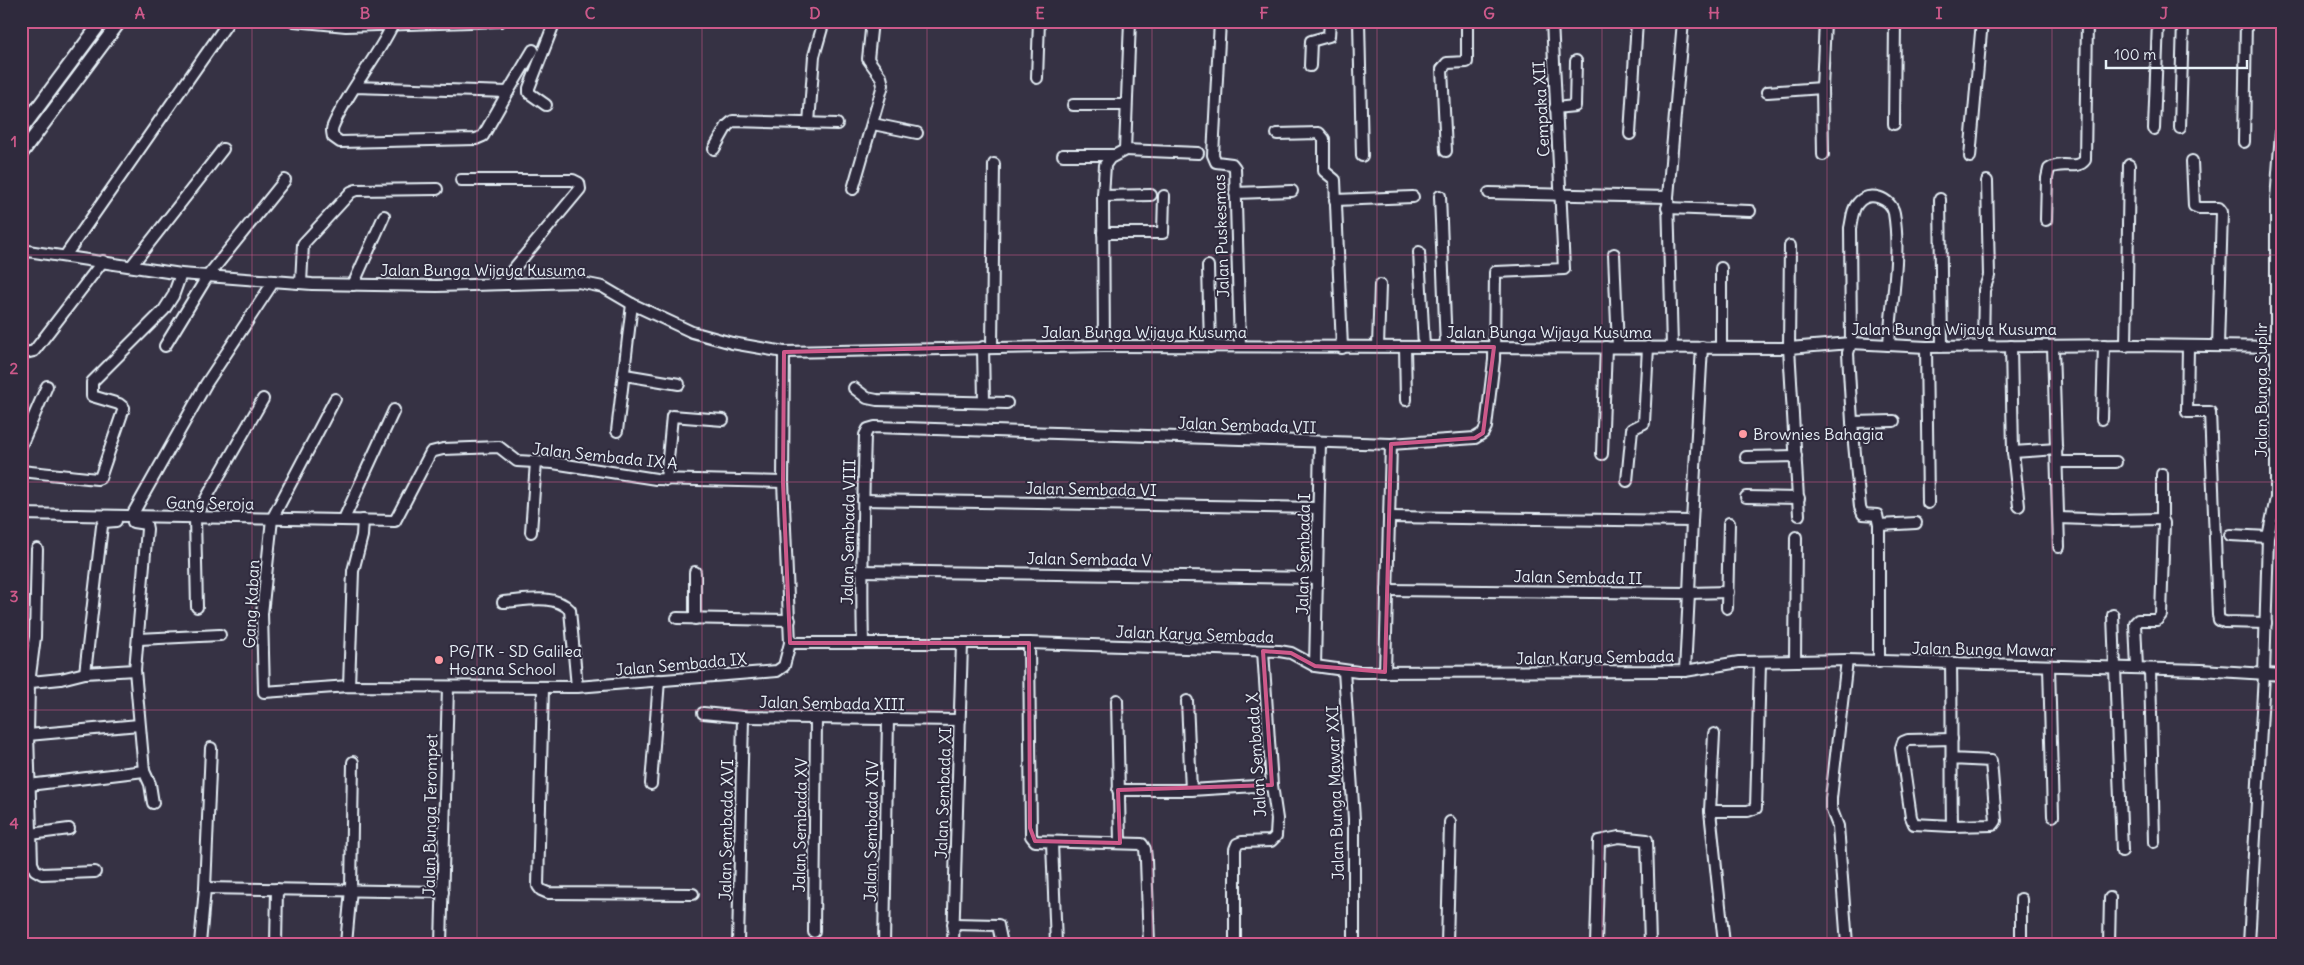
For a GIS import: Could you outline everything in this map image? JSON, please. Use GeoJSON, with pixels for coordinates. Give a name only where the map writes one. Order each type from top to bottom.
{"type":"FeatureCollection","features":[{"type":"Feature","properties":{"kind":"main road"},"geometry":{"type":"LineString","coordinates":[[21,130],[102,21]]}},
{"type":"Feature","properties":{"kind":"main road"},"geometry":{"type":"LineString","coordinates":[[21,154],[120,21]]}},
{"type":"Feature","properties":{"kind":"street"},"geometry":{"type":"LineString","coordinates":[[65,256],[229,21]]}},
{"type":"Feature","properties":{"kind":"street"},"geometry":{"type":"LineString","coordinates":[[294,21],[346,26],[501,21]]}},
{"type":"Feature","properties":{"kind":"street"},"geometry":{"type":"LineString","coordinates":[[546,105],[532,97],[529,93],[529,88],[555,21]]}},
{"type":"Feature","properties":{"kind":"street"},"geometry":{"type":"LineString","coordinates":[[809,123],[814,56],[824,21]]}},
{"type":"Feature","properties":{"kind":"street"},"geometry":{"type":"LineString","coordinates":[[853,189],[873,124],[883,81],[868,59],[872,21]]}},
{"type":"Feature","properties":{"kind":"street"},"geometry":{"type":"LineString","coordinates":[[1037,78],[1039,21]]}},
{"type":"Feature","properties":{"kind":"street"},"geometry":{"type":"LineString","coordinates":[[1104,346],[1103,196],[1105,165],[1120,153],[1126,105],[1130,21]]}},
{"type":"Feature","properties":{"kind":"street","name":"Jalan Puskesmas"},"geometry":{"type":"LineString","coordinates":[[1220,21],[1214,155],[1216,162],[1234,166],[1240,346]]}},
{"type":"Feature","properties":{"kind":"street"},"geometry":{"type":"LineString","coordinates":[[1310,66],[1311,41],[1329,36],[1330,21]]}},
{"type":"Feature","properties":{"kind":"street"},"geometry":{"type":"LineString","coordinates":[[1360,21],[1362,156]]}},
{"type":"Feature","properties":{"kind":"street"},"geometry":{"type":"LineString","coordinates":[[1446,151],[1442,69],[1447,63],[1467,62],[1467,21]]}},
{"type":"Feature","properties":{"kind":"street","name":"Cempaka XII"},"geometry":{"type":"LineString","coordinates":[[1494,347],[1495,271],[1564,269],[1552,21]]}},
{"type":"Feature","properties":{"kind":"street"},"geometry":{"type":"LineString","coordinates":[[1630,134],[1637,21]]}},
{"type":"Feature","properties":{"kind":"street"},"geometry":{"type":"LineString","coordinates":[[1672,347],[1668,196],[1683,21]]}},
{"type":"Feature","properties":{"kind":"street"},"geometry":{"type":"LineString","coordinates":[[1823,155],[1822,88],[1825,21]]}},
{"type":"Feature","properties":{"kind":"street"},"geometry":{"type":"LineString","coordinates":[[1894,124],[1896,21]]}},
{"type":"Feature","properties":{"kind":"street"},"geometry":{"type":"LineString","coordinates":[[1970,157],[1982,21]]}},
{"type":"Feature","properties":{"kind":"street"},"geometry":{"type":"LineString","coordinates":[[2046,220],[2046,178],[2050,170],[2059,164],[2077,165],[2085,160],[2087,21]]}},
{"type":"Feature","properties":{"kind":"street"},"geometry":{"type":"LineString","coordinates":[[2154,129],[2158,21]]}},
{"type":"Feature","properties":{"kind":"street"},"geometry":{"type":"LineString","coordinates":[[2180,128],[2183,21]]}},
{"type":"Feature","properties":{"kind":"street"},"geometry":{"type":"LineString","coordinates":[[2244,142],[2246,21]]}},
{"type":"Feature","properties":{"kind":"street"},"geometry":{"type":"LineString","coordinates":[[392,26],[383,45],[355,87],[332,128],[331,132],[336,140],[480,139],[533,50]]}},
{"type":"Feature","properties":{"kind":"street"},"geometry":{"type":"LineString","coordinates":[[1555,108],[1576,106],[1576,61]]}},
{"type":"Feature","properties":{"kind":"street"},"geometry":{"type":"LineString","coordinates":[[355,87],[508,92]]}},
{"type":"Feature","properties":{"kind":"street"},"geometry":{"type":"LineString","coordinates":[[1767,92],[1822,88]]}},
{"type":"Feature","properties":{"kind":"street"},"geometry":{"type":"LineString","coordinates":[[1073,106],[1126,105]]}},
{"type":"Feature","properties":{"kind":"street","name":"Jalan Bunga Suplir"},"geometry":{"type":"LineString","coordinates":[[2249,944],[2264,675],[2268,537],[2276,498],[2280,347],[2279,200],[2283,105]]}},
{"type":"Feature","properties":{"kind":"street"},"geometry":{"type":"LineString","coordinates":[[714,149],[727,126],[734,121],[837,124]]}},
{"type":"Feature","properties":{"kind":"street"},"geometry":{"type":"LineString","coordinates":[[873,124],[916,133]]}},
{"type":"Feature","properties":{"kind":"street"},"geometry":{"type":"LineString","coordinates":[[1277,134],[1319,133],[1323,135],[1324,172],[1335,180],[1342,348]]}},
{"type":"Feature","properties":{"kind":"street"},"geometry":{"type":"LineString","coordinates":[[132,265],[223,149]]}},
{"type":"Feature","properties":{"kind":"street"},"geometry":{"type":"LineString","coordinates":[[1063,155],[1198,153]]}},
{"type":"Feature","properties":{"kind":"street"},"geometry":{"type":"LineString","coordinates":[[2192,161],[2194,206],[2199,208],[2219,208],[2222,212],[2218,346]]}},
{"type":"Feature","properties":{"kind":"street"},"geometry":{"type":"LineString","coordinates":[[984,401],[988,347],[994,164]]}},
{"type":"Feature","properties":{"kind":"street"},"geometry":{"type":"LineString","coordinates":[[2126,346],[2129,165]]}},
{"type":"Feature","properties":{"kind":"street"},"geometry":{"type":"LineString","coordinates":[[166,346],[207,277],[285,180]]}},
{"type":"Feature","properties":{"kind":"street"},"geometry":{"type":"LineString","coordinates":[[461,180],[573,180],[579,183],[580,189],[501,284]]}},
{"type":"Feature","properties":{"kind":"street"},"geometry":{"type":"LineString","coordinates":[[1984,346],[1984,290],[1989,276],[1987,181]]}},
{"type":"Feature","properties":{"kind":"street"},"geometry":{"type":"LineString","coordinates":[[301,283],[303,244],[351,192],[356,190],[437,189]]}},
{"type":"Feature","properties":{"kind":"street"},"geometry":{"type":"LineString","coordinates":[[1235,193],[1292,191]]}},
{"type":"Feature","properties":{"kind":"street"},"geometry":{"type":"LineString","coordinates":[[1489,193],[1668,196]]}},
{"type":"Feature","properties":{"kind":"street"},"geometry":{"type":"LineString","coordinates":[[1103,196],[1151,195]]}},
{"type":"Feature","properties":{"kind":"street"},"geometry":{"type":"LineString","coordinates":[[1103,233],[1163,232],[1164,196]]}},
{"type":"Feature","properties":{"kind":"street"},"geometry":{"type":"LineString","coordinates":[[1440,196],[1446,347]]}},
{"type":"Feature","properties":{"kind":"street"},"geometry":{"type":"LineString","coordinates":[[1879,662],[1880,525],[1877,515],[1861,512],[1852,422],[1848,353],[1851,343],[1850,228],[1853,212],[1858,202],[1866,198],[1879,197],[1891,204],[1894,213],[1895,251],[1889,345]]}},
{"type":"Feature","properties":{"kind":"street"},"geometry":{"type":"LineString","coordinates":[[1336,200],[1413,198]]}},
{"type":"Feature","properties":{"kind":"street"},"geometry":{"type":"LineString","coordinates":[[1940,199],[1942,346]]}},
{"type":"Feature","properties":{"kind":"street"},"geometry":{"type":"LineString","coordinates":[[1668,208],[1750,211]]}},
{"type":"Feature","properties":{"kind":"street"},"geometry":{"type":"LineString","coordinates":[[353,285],[384,216]]}},
{"type":"Feature","properties":{"kind":"street"},"geometry":{"type":"LineString","coordinates":[[1790,246],[1789,348],[1799,515]]}},
{"type":"Feature","properties":{"kind":"street","name":"Jalan Bunga Wijaya Kusuma"},"geometry":{"type":"LineString","coordinates":[[21,250],[132,265],[181,274],[301,283],[353,285],[578,282],[602,287],[632,304],[692,332],[732,343],[784,352],[1104,346],[1789,348],[1851,343],[1926,347],[2104,345],[2280,347]]}},
{"type":"Feature","properties":{"kind":"street"},"geometry":{"type":"LineString","coordinates":[[1420,252],[1424,347]]}},
{"type":"Feature","properties":{"kind":"street"},"geometry":{"type":"LineString","coordinates":[[1614,254],[1618,347]]}},
{"type":"Feature","properties":{"kind":"street"},"geometry":{"type":"LineString","coordinates":[[21,354],[34,351],[103,261]]}},
{"type":"Feature","properties":{"kind":"street"},"geometry":{"type":"LineString","coordinates":[[1208,266],[1210,347]]}},
{"type":"Feature","properties":{"kind":"street"},"geometry":{"type":"LineString","coordinates":[[1721,268],[1721,347]]}},
{"type":"Feature","properties":{"kind":"street"},"geometry":{"type":"LineString","coordinates":[[21,472],[100,478],[124,411],[124,406],[92,396],[92,382],[164,310],[173,296],[181,274]]}},
{"type":"Feature","properties":{"kind":"street"},"geometry":{"type":"LineString","coordinates":[[131,517],[206,384],[274,281]]}},
{"type":"Feature","properties":{"kind":"street"},"geometry":{"type":"LineString","coordinates":[[1378,346],[1380,285]]}},
{"type":"Feature","properties":{"kind":"street"},"geometry":{"type":"LineString","coordinates":[[617,431],[632,304]]}},
{"type":"Feature","properties":{"kind":"street"},"geometry":{"type":"LineString","coordinates":[[2102,419],[2104,345]]}},
{"type":"Feature","properties":{"kind":"street"},"geometry":{"type":"LineString","coordinates":[[2011,346],[2013,452],[2020,506]]}},
{"type":"Feature","properties":{"kind":"street"},"geometry":{"type":"LineString","coordinates":[[2188,346],[2187,412],[2210,412],[2219,620],[2225,622],[2266,623]]}},
{"type":"Feature","properties":{"kind":"street"},"geometry":{"type":"LineString","coordinates":[[1405,347],[1406,400]]}},
{"type":"Feature","properties":{"kind":"street","name":"Jalan Sembada VII"},"geometry":{"type":"LineString","coordinates":[[875,427],[1391,444],[1475,438],[1483,433],[1486,427],[1494,347]]}},
{"type":"Feature","properties":{"kind":"street"},"geometry":{"type":"LineString","coordinates":[[1602,454],[1606,347]]}},
{"type":"Feature","properties":{"kind":"street"},"geometry":{"type":"LineString","coordinates":[[1627,481],[1632,430],[1644,423],[1648,347]]}},
{"type":"Feature","properties":{"kind":"street"},"geometry":{"type":"LineString","coordinates":[[1685,671],[1702,347]]}},
{"type":"Feature","properties":{"kind":"street"},"geometry":{"type":"LineString","coordinates":[[1926,347],[1928,503]]}},
{"type":"Feature","properties":{"kind":"street"},"geometry":{"type":"LineString","coordinates":[[2053,347],[2058,462],[2059,547]]}},
{"type":"Feature","properties":{"kind":"street","name":"Jalan Sembada IX"},"geometry":{"type":"LineString","coordinates":[[264,692],[349,686],[577,687],[777,671],[784,666],[790,643],[783,482],[784,352]]}},
{"type":"Feature","properties":{"kind":"street"},"geometry":{"type":"LineString","coordinates":[[625,375],[679,384]]}},
{"type":"Feature","properties":{"kind":"street"},"geometry":{"type":"LineString","coordinates":[[21,446],[46,386]]}},
{"type":"Feature","properties":{"kind":"street"},"geometry":{"type":"LineString","coordinates":[[854,388],[867,398],[877,400],[1007,402]]}},
{"type":"Feature","properties":{"kind":"street"},"geometry":{"type":"LineString","coordinates":[[197,607],[195,518],[263,399]]}},
{"type":"Feature","properties":{"kind":"street"},"geometry":{"type":"LineString","coordinates":[[272,519],[335,399]]}},
{"type":"Feature","properties":{"kind":"street"},"geometry":{"type":"LineString","coordinates":[[344,519],[394,410]]}},
{"type":"Feature","properties":{"kind":"street"},"geometry":{"type":"LineString","coordinates":[[666,480],[672,416],[724,420]]}},
{"type":"Feature","properties":{"kind":"street"},"geometry":{"type":"LineString","coordinates":[[1852,422],[1894,421]]}},
{"type":"Feature","properties":{"kind":"street","name":"Jalan Sembada VIII"},"geometry":{"type":"LineString","coordinates":[[863,643],[861,570],[865,435],[868,429],[875,427]]}},
{"type":"Feature","properties":{"kind":"street","name":"Jalan Sembada I"},"geometry":{"type":"LineString","coordinates":[[1315,666],[1320,442]]}},
{"type":"Feature","properties":{"kind":"street"},"geometry":{"type":"LineString","coordinates":[[1385,672],[1391,444]]}},
{"type":"Feature","properties":{"kind":"street","name":"Jalan Sembada IX A"},"geometry":{"type":"LineString","coordinates":[[397,518],[431,452],[436,450],[500,447],[520,462],[536,462],[666,480],[783,482]]}},
{"type":"Feature","properties":{"kind":"street"},"geometry":{"type":"LineString","coordinates":[[2013,452],[2056,449]]}},
{"type":"Feature","properties":{"kind":"street"},"geometry":{"type":"LineString","coordinates":[[1746,457],[1796,456]]}},
{"type":"Feature","properties":{"kind":"street"},"geometry":{"type":"LineString","coordinates":[[531,532],[536,462]]}},
{"type":"Feature","properties":{"kind":"street"},"geometry":{"type":"LineString","coordinates":[[2058,462],[2116,462]]}},
{"type":"Feature","properties":{"kind":"street"},"geometry":{"type":"LineString","coordinates":[[2137,668],[2135,623],[2138,620],[2157,620],[2161,615],[2164,523],[2162,519],[2162,474]]}},
{"type":"Feature","properties":{"kind":"street"},"geometry":{"type":"LineString","coordinates":[[1746,497],[1798,498]]}},
{"type":"Feature","properties":{"kind":"street","name":"Jalan Sembada VI"},"geometry":{"type":"LineString","coordinates":[[863,500],[1318,508]]}},
{"type":"Feature","properties":{"kind":"street","name":"Gang Seroja"},"geometry":{"type":"LineString","coordinates":[[21,514],[392,521],[397,518]]}},
{"type":"Feature","properties":{"kind":"street"},"geometry":{"type":"LineString","coordinates":[[1389,517],[1692,521]]}},
{"type":"Feature","properties":{"kind":"street"},"geometry":{"type":"LineString","coordinates":[[2059,518],[2162,519]]}},
{"type":"Feature","properties":{"kind":"street","name":"Gang Kaban"},"geometry":{"type":"LineString","coordinates":[[264,692],[262,614],[272,519]]}},
{"type":"Feature","properties":{"kind":"street"},"geometry":{"type":"LineString","coordinates":[[349,686],[353,571],[362,536],[362,520]]}},
{"type":"Feature","properties":{"kind":"street"},"geometry":{"type":"LineString","coordinates":[[86,672],[102,526],[104,522],[142,522],[146,524],[135,670],[144,771],[150,784],[153,803]]}},
{"type":"Feature","properties":{"kind":"street"},"geometry":{"type":"LineString","coordinates":[[1727,608],[1729,523]]}},
{"type":"Feature","properties":{"kind":"street"},"geometry":{"type":"LineString","coordinates":[[1880,525],[1916,523]]}},
{"type":"Feature","properties":{"kind":"street"},"geometry":{"type":"LineString","coordinates":[[2230,535],[2268,537]]}},
{"type":"Feature","properties":{"kind":"street"},"geometry":{"type":"LineString","coordinates":[[1795,661],[1796,537]]}},
{"type":"Feature","properties":{"kind":"street"},"geometry":{"type":"LineString","coordinates":[[37,549],[35,638],[25,683],[31,834],[35,870],[42,874],[95,872]]}},
{"type":"Feature","properties":{"kind":"street","name":"Jalan Sembada V"},"geometry":{"type":"LineString","coordinates":[[861,570],[1317,578]]}},
{"type":"Feature","properties":{"kind":"street"},"geometry":{"type":"LineString","coordinates":[[696,572],[696,619]]}},
{"type":"Feature","properties":{"kind":"street","name":"Jalan Sembada II"},"geometry":{"type":"LineString","coordinates":[[1387,590],[1728,592]]}},
{"type":"Feature","properties":{"kind":"street"},"geometry":{"type":"LineString","coordinates":[[503,602],[554,600],[564,604],[570,610],[577,687]]}},
{"type":"Feature","properties":{"kind":"street"},"geometry":{"type":"LineString","coordinates":[[2113,615],[2122,851]]}},
{"type":"Feature","properties":{"kind":"street"},"geometry":{"type":"LineString","coordinates":[[677,618],[790,620]]}},
{"type":"Feature","properties":{"kind":"street"},"geometry":{"type":"LineString","coordinates":[[138,639],[220,636]]}},
{"type":"Feature","properties":{"kind":"street","name":"Jalan Karya Sembada"},"geometry":{"type":"LineString","coordinates":[[790,643],[1029,643],[1263,651],[1291,653],[1315,666],[1344,671],[1685,671]]}},
{"type":"Feature","properties":{"kind":"street","name":"Jalan Sembada XI"},"geometry":{"type":"LineString","coordinates":[[953,944],[962,643]]}},
{"type":"Feature","properties":{"kind":"street"},"geometry":{"type":"LineString","coordinates":[[1029,643],[1031,721],[1030,828],[1035,841],[1052,843],[1140,843],[1145,849],[1149,944]]}},
{"type":"Feature","properties":{"kind":"street","name":"Jalan Sembada X"},"geometry":{"type":"LineString","coordinates":[[1235,944],[1235,849],[1237,844],[1242,842],[1274,839],[1277,819],[1272,785],[1263,651]]}},
{"type":"Feature","properties":{"kind":"street"},"geometry":{"type":"LineString","coordinates":[[1847,660],[1831,798],[1831,808],[1838,826],[1847,944]]}},
{"type":"Feature","properties":{"kind":"street","name":"Jalan Bunga Mawar"},"geometry":{"type":"LineString","coordinates":[[1685,671],[1739,662],[1847,660],[2201,670],[2283,675]]}},
{"type":"Feature","properties":{"kind":"street"},"geometry":{"type":"LineString","coordinates":[[1710,811],[1748,811],[1756,808],[1760,663]]}},
{"type":"Feature","properties":{"kind":"street"},"geometry":{"type":"LineString","coordinates":[[1951,664],[1952,826]]}},
{"type":"Feature","properties":{"kind":"street"},"geometry":{"type":"LineString","coordinates":[[2049,666],[2053,816]]}},
{"type":"Feature","properties":{"kind":"street"},"geometry":{"type":"LineString","coordinates":[[2150,669],[2154,842]]}},
{"type":"Feature","properties":{"kind":"street"},"geometry":{"type":"LineString","coordinates":[[25,683],[61,679],[86,672],[135,670]]}},
{"type":"Feature","properties":{"kind":"street","name":"Jalan Bunga Mawar XXI"},"geometry":{"type":"LineString","coordinates":[[1344,671],[1354,819],[1354,944]]}},
{"type":"Feature","properties":{"kind":"street"},"geometry":{"type":"LineString","coordinates":[[651,784],[660,680]]}},
{"type":"Feature","properties":{"kind":"street","name":"Jalan Bunga Terompet"},"geometry":{"type":"LineString","coordinates":[[441,944],[448,687]]}},
{"type":"Feature","properties":{"kind":"street"},"geometry":{"type":"LineString","coordinates":[[543,688],[538,886],[541,890],[548,893],[693,894]]}},
{"type":"Feature","properties":{"kind":"street"},"geometry":{"type":"LineString","coordinates":[[1117,700],[1120,842]]}},
{"type":"Feature","properties":{"kind":"street"},"geometry":{"type":"LineString","coordinates":[[1187,701],[1191,790]]}},
{"type":"Feature","properties":{"kind":"street","name":"Jalan Sembada XIII"},"geometry":{"type":"LineString","coordinates":[[703,713],[743,717],[960,720]]}},
{"type":"Feature","properties":{"kind":"street","name":"Jalan Sembada XVI"},"geometry":{"type":"LineString","coordinates":[[738,944],[743,717]]}},
{"type":"Feature","properties":{"kind":"street","name":"Jalan Sembada XV"},"geometry":{"type":"LineString","coordinates":[[814,932],[816,718]]}},
{"type":"Feature","properties":{"kind":"street","name":"Jalan Sembada XIV"},"geometry":{"type":"LineString","coordinates":[[884,944],[888,719]]}},
{"type":"Feature","properties":{"kind":"street"},"geometry":{"type":"LineString","coordinates":[[28,735],[139,725]]}},
{"type":"Feature","properties":{"kind":"street"},"geometry":{"type":"LineString","coordinates":[[1714,734],[1710,811],[1724,944]]}},
{"type":"Feature","properties":{"kind":"street"},"geometry":{"type":"LineString","coordinates":[[1951,759],[1990,761],[1996,821],[1992,826],[1914,824],[1911,817],[1901,748],[1903,742],[1908,740],[1952,739]]}},
{"type":"Feature","properties":{"kind":"street"},"geometry":{"type":"LineString","coordinates":[[200,944],[205,888],[211,748]]}},
{"type":"Feature","properties":{"kind":"street"},"geometry":{"type":"LineString","coordinates":[[346,944],[350,889],[353,762]]}},
{"type":"Feature","properties":{"kind":"street"},"geometry":{"type":"LineString","coordinates":[[29,785],[144,771]]}},
{"type":"Feature","properties":{"kind":"street"},"geometry":{"type":"LineString","coordinates":[[1118,790],[1191,790],[1272,785]]}},
{"type":"Feature","properties":{"kind":"street"},"geometry":{"type":"LineString","coordinates":[[1447,944],[1450,822]]}},
{"type":"Feature","properties":{"kind":"street"},"geometry":{"type":"LineString","coordinates":[[31,834],[69,829]]}},
{"type":"Feature","properties":{"kind":"street"},"geometry":{"type":"LineString","coordinates":[[1596,944],[1599,841],[1619,837],[1647,840],[1650,944]]}},
{"type":"Feature","properties":{"kind":"street"},"geometry":{"type":"LineString","coordinates":[[1052,843],[1056,944]]}},
{"type":"Feature","properties":{"kind":"street"},"geometry":{"type":"LineString","coordinates":[[205,888],[443,892]]}},
{"type":"Feature","properties":{"kind":"street"},"geometry":{"type":"LineString","coordinates":[[276,944],[277,889]]}},
{"type":"Feature","properties":{"kind":"street"},"geometry":{"type":"LineString","coordinates":[[2109,944],[2110,898]]}},
{"type":"Feature","properties":{"kind":"street"},"geometry":{"type":"LineString","coordinates":[[2021,899],[2021,944]]}},
{"type":"Feature","properties":{"kind":"street"},"geometry":{"type":"LineString","coordinates":[[953,924],[998,925],[1002,944]]}},
{"type":"Feature","properties":{"kind":"highlighted area"},"geometry":{"type":"Polygon","coordinates":[[[983,347],[1494,347],[1483,433],[1475,438],[1391,444],[1385,672],[1315,666],[1291,653],[1263,651],[1272,785],[1118,790],[1120,843],[1035,841],[1030,828],[1029,643],[790,643],[783,482],[784,352],[983,347]]]}},
{"type":"Feature","properties":{"kind":"place","name":"Brownies Bahagia"},"geometry":{"type":"Point","coordinates":[1743,434]}},
{"type":"Feature","properties":{"kind":"place","name":"PG/TK - SD Galilea Hosana School"},"geometry":{"type":"Point","coordinates":[439,660]}}]}
